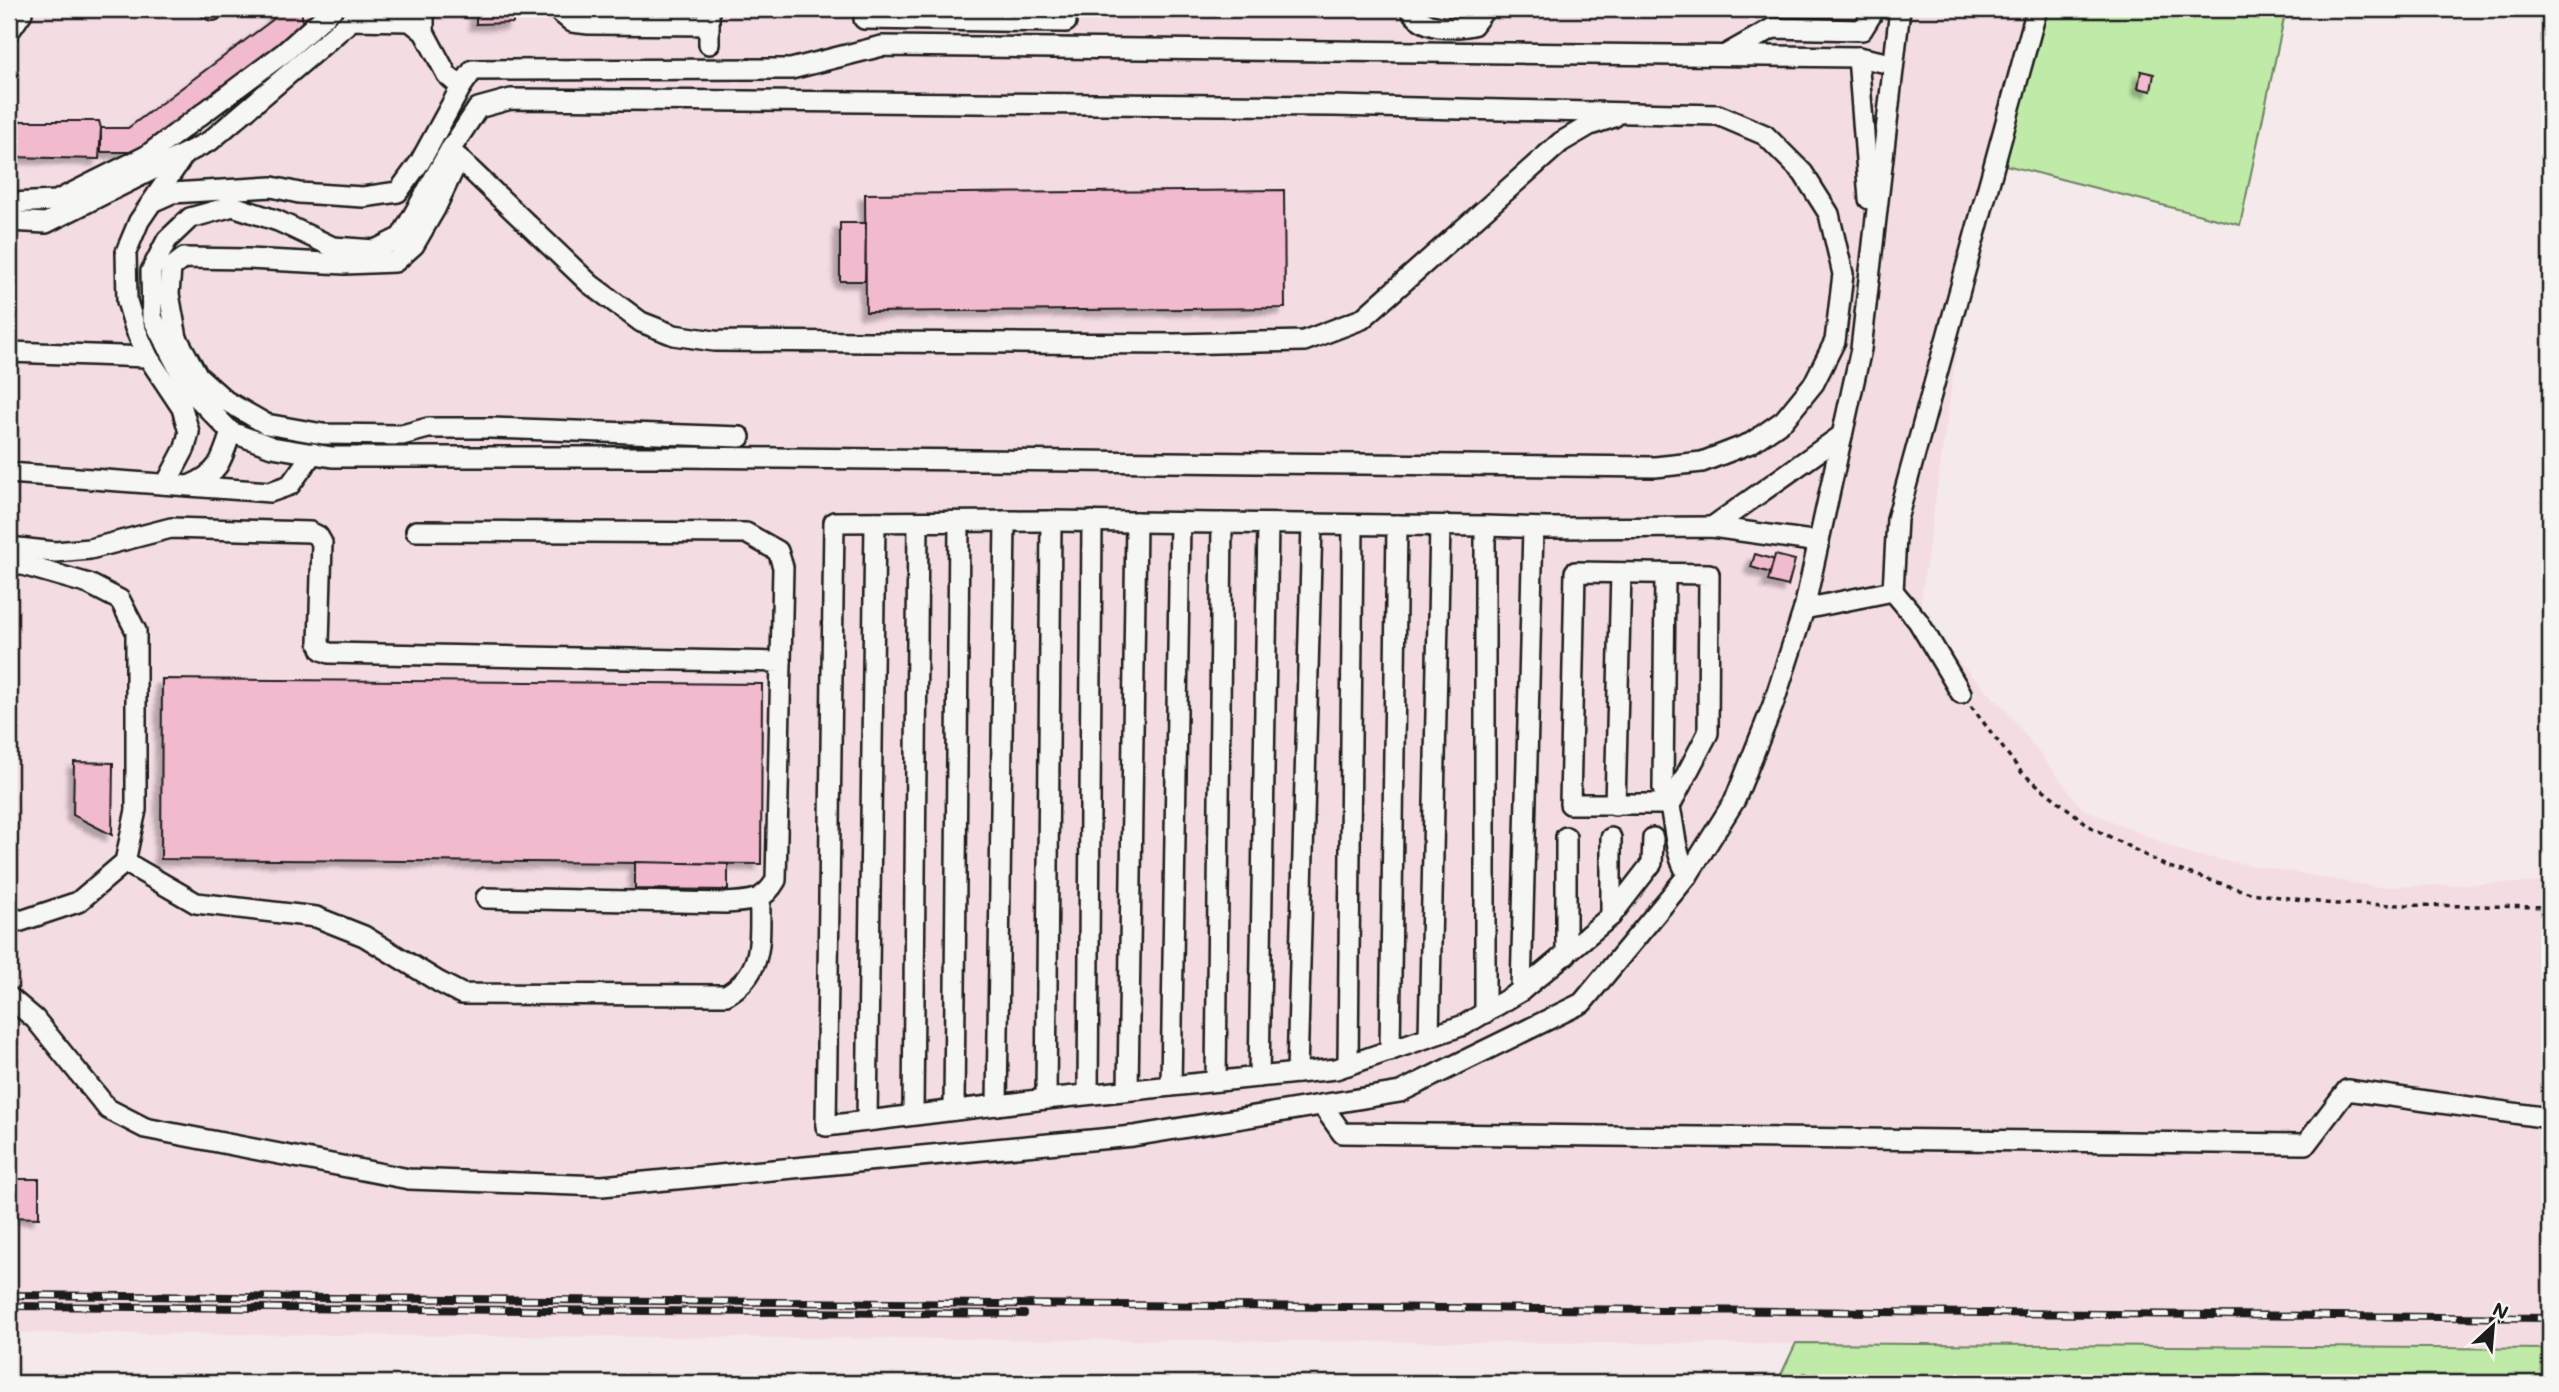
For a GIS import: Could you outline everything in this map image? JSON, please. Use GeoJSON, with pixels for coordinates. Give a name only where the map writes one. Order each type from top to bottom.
{"type":"FeatureCollection","features":[{"type":"Feature","properties":{"kind":"lane"},"geometry":{"type":"LineString","coordinates":[[9,32],[22,9]]}},
{"type":"Feature","properties":{"kind":"lane"},"geometry":{"type":"LineString","coordinates":[[9,203],[56,201],[146,156],[285,52],[333,9]]}},
{"type":"Feature","properties":{"kind":"lane"},"geometry":{"type":"LineString","coordinates":[[424,9],[424,32]]}},
{"type":"Feature","properties":{"kind":"lane"},"geometry":{"type":"LineString","coordinates":[[556,9],[572,22],[589,24],[709,26]]}},
{"type":"Feature","properties":{"kind":"lane"},"geometry":{"type":"LineString","coordinates":[[1410,9],[1423,21],[1451,29],[1473,25],[1485,9]]}},
{"type":"Feature","properties":{"kind":"lane"},"geometry":{"type":"LineString","coordinates":[[1725,55],[1773,28],[1862,30],[1875,9]]}},
{"type":"Feature","properties":{"kind":"lane"},"geometry":{"type":"LineString","coordinates":[[9,997],[35,1019],[108,1109],[145,1128],[409,1179],[602,1186],[1133,1136],[1400,1092],[1582,1003],[1688,874],[1735,800],[1773,705],[1804,609],[1861,349],[1900,9]]}},
{"type":"Feature","properties":{"kind":"lane"},"geometry":{"type":"LineString","coordinates":[[1961,694],[1918,621],[1894,591],[1897,519],[2037,9]]}},
{"type":"Feature","properties":{"kind":"lane"},"geometry":{"type":"LineString","coordinates":[[864,19],[1066,15],[1065,48]]}},
{"type":"Feature","properties":{"kind":"lane"},"geometry":{"type":"LineString","coordinates":[[9,221],[46,223],[210,141],[352,20],[410,21],[424,32],[447,75],[461,87]]}},
{"type":"Feature","properties":{"kind":"lane"},"geometry":{"type":"LineString","coordinates":[[154,201],[172,193],[271,187],[299,193],[363,197],[398,192],[420,162],[473,70],[791,69],[882,46],[1858,57],[1892,64]]}},
{"type":"Feature","properties":{"kind":"lane"},"geometry":{"type":"LineString","coordinates":[[1858,57],[1873,250]]}},
{"type":"Feature","properties":{"kind":"lane"},"geometry":{"type":"LineString","coordinates":[[511,99],[1280,105],[1631,112],[1718,115],[1765,135],[1803,173],[1829,214],[1843,274],[1835,341],[1814,383],[1784,420],[1751,443],[1702,463],[1655,467],[693,457],[332,457],[272,447],[231,432],[189,389],[152,317],[150,271],[167,240],[190,218],[233,206],[278,221],[333,247],[375,250],[401,237],[454,154],[478,108],[511,99]]}},
{"type":"Feature","properties":{"kind":"lane"},"geometry":{"type":"LineString","coordinates":[[454,154],[590,284],[641,323],[674,335],[714,341],[1175,344],[1304,341],[1362,319],[1561,142],[1590,125],[1631,112]]}},
{"type":"Feature","properties":{"kind":"lane"},"geometry":{"type":"LineString","coordinates":[[166,484],[189,432],[182,408],[148,357],[135,328],[127,300],[126,252],[139,221],[185,154]]}},
{"type":"Feature","properties":{"kind":"lane"},"geometry":{"type":"LineString","coordinates":[[454,154],[435,209],[414,245],[395,262],[345,264],[184,258],[171,268],[169,294],[177,338],[198,376],[226,401],[266,424],[323,434],[401,435],[428,428],[491,428],[740,437]]}},
{"type":"Feature","properties":{"kind":"lane"},"geometry":{"type":"LineString","coordinates":[[9,352],[148,357]]}},
{"type":"Feature","properties":{"kind":"lane"},"geometry":{"type":"LineString","coordinates":[[190,486],[208,477],[222,458],[231,432]]}},
{"type":"Feature","properties":{"kind":"lane"},"geometry":{"type":"LineString","coordinates":[[1712,527],[1842,435]]}},
{"type":"Feature","properties":{"kind":"lane"},"geometry":{"type":"LineString","coordinates":[[9,473],[270,492],[290,485],[313,453]]}},
{"type":"Feature","properties":{"kind":"lane"},"geometry":{"type":"LineString","coordinates":[[998,1105],[1005,521]]}},
{"type":"Feature","properties":{"kind":"lane"},"geometry":{"type":"LineString","coordinates":[[1653,838],[1652,863],[1611,916],[1566,955],[1521,991],[1464,1025],[1390,1051],[1336,1069],[1087,1094],[827,1126],[834,522],[1051,521],[1532,528],[1712,527],[1819,542]]}},
{"type":"Feature","properties":{"kind":"lane"},"geometry":{"type":"LineString","coordinates":[[1046,1099],[1051,521]]}},
{"type":"Feature","properties":{"kind":"lane"},"geometry":{"type":"LineString","coordinates":[[867,1121],[875,522]]}},
{"type":"Feature","properties":{"kind":"lane"},"geometry":{"type":"LineString","coordinates":[[913,1115],[918,522]]}},
{"type":"Feature","properties":{"kind":"lane"},"geometry":{"type":"LineString","coordinates":[[954,1110],[959,522]]}},
{"type":"Feature","properties":{"kind":"lane"},"geometry":{"type":"LineString","coordinates":[[1087,1094],[1092,522]]}},
{"type":"Feature","properties":{"kind":"lane"},"geometry":{"type":"LineString","coordinates":[[1128,1090],[1136,522]]}},
{"type":"Feature","properties":{"kind":"lane"},"geometry":{"type":"LineString","coordinates":[[1171,1086],[1180,523]]}},
{"type":"Feature","properties":{"kind":"lane"},"geometry":{"type":"LineString","coordinates":[[1216,1082],[1222,523]]}},
{"type":"Feature","properties":{"kind":"lane"},"geometry":{"type":"LineString","coordinates":[[1259,1077],[1268,524]]}},
{"type":"Feature","properties":{"kind":"lane"},"geometry":{"type":"LineString","coordinates":[[1297,1073],[1312,524]]}},
{"type":"Feature","properties":{"kind":"lane"},"geometry":{"type":"LineString","coordinates":[[1348,1065],[1353,525]]}},
{"type":"Feature","properties":{"kind":"lane"},"geometry":{"type":"LineString","coordinates":[[1390,1051],[1397,525]]}},
{"type":"Feature","properties":{"kind":"lane"},"geometry":{"type":"LineString","coordinates":[[1429,1037],[1440,526]]}},
{"type":"Feature","properties":{"kind":"lane"},"geometry":{"type":"LineString","coordinates":[[1485,526],[1485,1013]]}},
{"type":"Feature","properties":{"kind":"lane"},"geometry":{"type":"LineString","coordinates":[[9,547],[55,552],[90,549],[171,528],[310,532],[323,542],[319,643],[322,650],[328,653],[781,662]]}},
{"type":"Feature","properties":{"kind":"lane"},"geometry":{"type":"LineString","coordinates":[[1521,991],[1532,528]]}},
{"type":"Feature","properties":{"kind":"lane"},"geometry":{"type":"LineString","coordinates":[[416,531],[746,533],[778,551],[783,567],[776,880],[768,894],[752,901],[725,903],[486,898]]}},
{"type":"Feature","properties":{"kind":"lane"},"geometry":{"type":"LineString","coordinates":[[9,561],[89,584],[120,600],[136,631],[136,810],[125,862],[78,902],[21,921],[9,916]]}},
{"type":"Feature","properties":{"kind":"lane"},"geometry":{"type":"LineString","coordinates":[[1575,572],[1709,574],[1708,733],[1671,804],[1570,804],[1575,572]]}},
{"type":"Feature","properties":{"kind":"lane"},"geometry":{"type":"LineString","coordinates":[[1615,805],[1620,573]]}},
{"type":"Feature","properties":{"kind":"lane"},"geometry":{"type":"LineString","coordinates":[[1665,573],[1662,789],[1671,804],[1678,858],[1688,874]]}},
{"type":"Feature","properties":{"kind":"lane"},"geometry":{"type":"LineString","coordinates":[[1804,609],[1894,591]]}},
{"type":"Feature","properties":{"kind":"lane"},"geometry":{"type":"LineString","coordinates":[[1566,837],[1566,955]]}},
{"type":"Feature","properties":{"kind":"lane"},"geometry":{"type":"LineString","coordinates":[[1611,838],[1611,916]]}},
{"type":"Feature","properties":{"kind":"lane"},"geometry":{"type":"LineString","coordinates":[[125,862],[196,903],[316,917],[364,936],[462,994],[726,995],[740,987],[759,955],[760,898]]}},
{"type":"Feature","properties":{"kind":"lane"},"geometry":{"type":"LineString","coordinates":[[1322,1105],[1342,1133],[2306,1144],[2347,1090],[2550,1118]]}},
{"type":"Feature","properties":{"kind":"path"},"geometry":{"type":"LineString","coordinates":[[1961,694],[2022,773],[2091,827],[2165,866],[2250,893],[2333,904],[2550,907]]}},
{"type":"Feature","properties":{"kind":"path"},"geometry":{"type":"LineString","coordinates":[[1803,1374],[1912,1383]]}},
{"type":"Feature","properties":{"kind":"shaded area"},"geometry":{"type":"Polygon","coordinates":[[[9,9],[2027,9],[1981,181],[1918,621],[2006,710],[2082,808],[2189,854],[2377,887],[2550,882],[2550,1349],[9,1333],[9,9]]]}},
{"type":"Feature","properties":{"kind":"green space"},"geometry":{"type":"Polygon","coordinates":[[[2047,9],[2286,9],[2240,225],[2002,164],[2047,9]]]}},
{"type":"Feature","properties":{"kind":"green space"},"geometry":{"type":"Polygon","coordinates":[[[1796,1343],[2550,1349],[2550,1383],[1777,1383],[1796,1343]]]}},
{"type":"Feature","properties":{"kind":"building"},"geometry":{"type":"Polygon","coordinates":[[[275,9],[302,9],[302,31],[134,152],[101,152],[101,128],[128,128],[275,18],[275,9]]]}},
{"type":"Feature","properties":{"kind":"building"},"geometry":{"type":"Polygon","coordinates":[[[476,9],[513,9],[513,23],[476,24],[476,9]]]}},
{"type":"Feature","properties":{"kind":"building"},"geometry":{"type":"Polygon","coordinates":[[[2141,71],[2154,74],[2151,91],[2138,88],[2141,71]]]}},
{"type":"Feature","properties":{"kind":"building"},"geometry":{"type":"Polygon","coordinates":[[[9,121],[99,121],[99,159],[9,157],[9,121]]]}},
{"type":"Feature","properties":{"kind":"building"},"geometry":{"type":"Polygon","coordinates":[[[1284,190],[1285,308],[866,312],[865,194],[1284,190]]]}},
{"type":"Feature","properties":{"kind":"building"},"geometry":{"type":"Polygon","coordinates":[[[840,223],[866,223],[865,281],[840,281],[840,223]]]}},
{"type":"Feature","properties":{"kind":"building"},"geometry":{"type":"Polygon","coordinates":[[[1755,554],[1775,560],[1771,573],[1751,567],[1755,554]]]}},
{"type":"Feature","properties":{"kind":"building"},"geometry":{"type":"Polygon","coordinates":[[[1775,555],[1795,560],[1788,586],[1768,581],[1775,555]]]}},
{"type":"Feature","properties":{"kind":"building"},"geometry":{"type":"Polygon","coordinates":[[[162,679],[762,684],[761,864],[161,859],[162,679]]]}},
{"type":"Feature","properties":{"kind":"building"},"geometry":{"type":"Polygon","coordinates":[[[74,762],[113,763],[112,835],[73,815],[74,762]]]}},
{"type":"Feature","properties":{"kind":"building"},"geometry":{"type":"Polygon","coordinates":[[[635,862],[728,864],[728,890],[635,889],[635,862]]]}},
{"type":"Feature","properties":{"kind":"building"},"geometry":{"type":"Polygon","coordinates":[[[9,1179],[39,1179],[39,1218],[9,1217],[9,1179]]]}},
{"type":"Feature","properties":{"kind":"railway"},"geometry":{"type":"LineString","coordinates":[[9,1295],[2550,1318]]}},
{"type":"Feature","properties":{"kind":"railway"},"geometry":{"type":"LineString","coordinates":[[9,1306],[1024,1314]]}}]}
